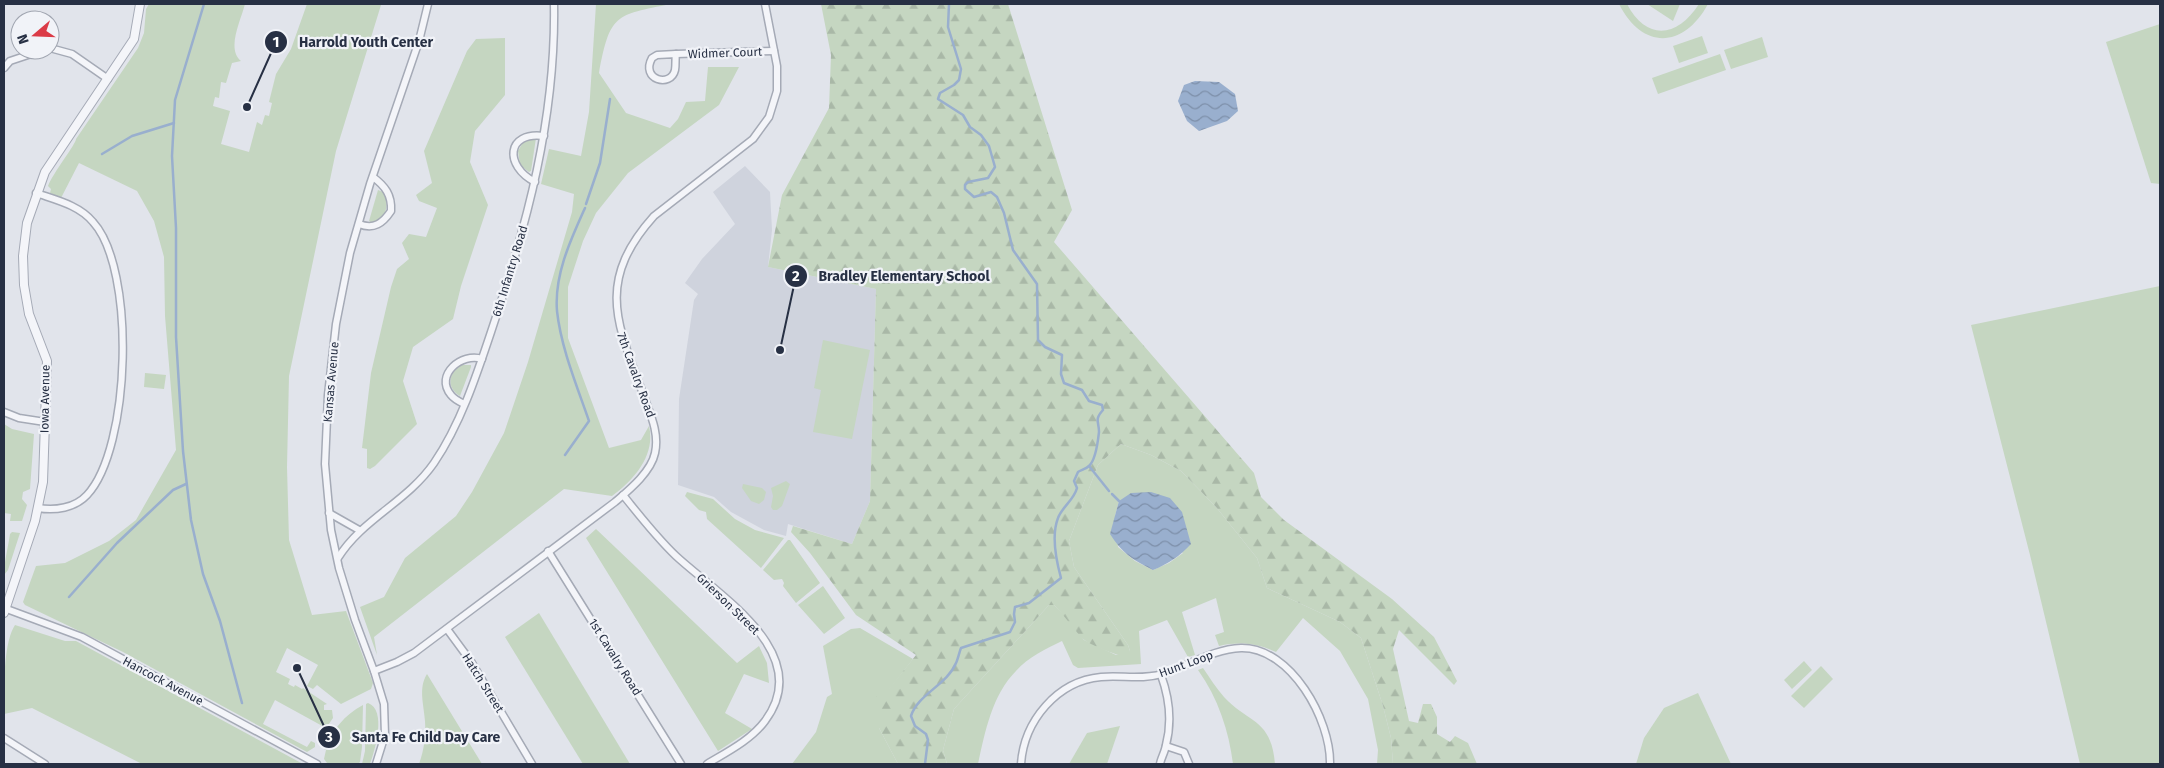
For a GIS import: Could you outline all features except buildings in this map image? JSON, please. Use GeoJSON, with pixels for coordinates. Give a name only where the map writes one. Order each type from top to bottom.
{"type":"FeatureCollection","features":[{"type":"Feature","properties":{"kind":"street","name":"Iowa Avenue"},"geometry":{"type":"LineString","coordinates":[[4,610],[36,521],[43,482],[47,361],[29,314],[24,285],[23,256],[27,223],[36,193],[46,172],[134,40],[140,4]]}},
{"type":"Feature","properties":{"kind":"street","name":"Kansas Avenue"},"geometry":{"type":"LineString","coordinates":[[376,764],[384,735],[384,704],[355,620],[338,558],[329,513],[325,464],[328,395],[336,324],[350,253],[373,177],[419,41],[428,4]]}},
{"type":"Feature","properties":{"kind":"street","name":"6th Infantry Road"},"geometry":{"type":"LineString","coordinates":[[338,558],[359,530],[405,496],[421,480],[443,449],[482,359],[510,276],[535,182],[553,73],[554,4]]}},
{"type":"Feature","properties":{"kind":"street","name":"7th Cavalry Road"},"geometry":{"type":"LineString","coordinates":[[374,671],[397,662],[447,629],[623,495],[643,476],[655,455],[655,427],[627,352],[617,317],[618,280],[623,263],[641,231],[654,216],[753,139],[769,117],[777,91],[777,66],[765,4]]}},
{"type":"Feature","properties":{"kind":"street"},"geometry":{"type":"LineString","coordinates":[[60,51],[72,54],[108,79]]}},
{"type":"Feature","properties":{"kind":"street","name":"Widmer Court"},"geometry":{"type":"LineString","coordinates":[[676,54],[675,72],[670,78],[657,80],[652,76],[649,69],[652,58],[657,55],[676,54],[774,51]]}},
{"type":"Feature","properties":{"kind":"street"},"geometry":{"type":"LineString","coordinates":[[535,182],[517,170],[513,152],[516,143],[524,137],[534,134],[544,136]]}},
{"type":"Feature","properties":{"kind":"street"},"geometry":{"type":"LineString","coordinates":[[359,224],[374,226],[380,224],[391,211],[390,195],[384,186],[373,177]]}},
{"type":"Feature","properties":{"kind":"street"},"geometry":{"type":"LineString","coordinates":[[36,193],[81,211],[103,235],[111,258],[120,302],[122,364],[120,395],[113,437],[106,462],[96,482],[87,496],[74,504],[57,509],[38,508]]}},
{"type":"Feature","properties":{"kind":"street"},"geometry":{"type":"LineString","coordinates":[[464,404],[451,396],[447,389],[448,373],[460,359],[476,357],[482,359]]}},
{"type":"Feature","properties":{"kind":"street"},"geometry":{"type":"LineString","coordinates":[[4,412],[19,418],[45,422]]}},
{"type":"Feature","properties":{"kind":"street","name":"Grierson Street"},"geometry":{"type":"LineString","coordinates":[[623,495],[656,536],[676,556],[747,618],[768,642],[776,663],[779,677],[777,697],[766,721],[747,739],[707,764]]}},
{"type":"Feature","properties":{"kind":"street"},"geometry":{"type":"LineString","coordinates":[[329,513],[359,530]]}},
{"type":"Feature","properties":{"kind":"street","name":"1st Cavalry Road"},"geometry":{"type":"LineString","coordinates":[[548,551],[681,764]]}},
{"type":"Feature","properties":{"kind":"street","name":"Hancock Avenue"},"geometry":{"type":"LineString","coordinates":[[4,610],[82,637],[317,764]]}},
{"type":"Feature","properties":{"kind":"street","name":"Hatch Street"},"geometry":{"type":"LineString","coordinates":[[447,629],[472,664],[532,764]]}},
{"type":"Feature","properties":{"kind":"street","name":"Hunt Loop"},"geometry":{"type":"LineString","coordinates":[[1021,764],[1024,742],[1035,721],[1048,702],[1073,683],[1086,679],[1160,675],[1228,649],[1243,648],[1262,651],[1292,674],[1306,690],[1318,712],[1327,738],[1330,764]]}},
{"type":"Feature","properties":{"kind":"street"},"geometry":{"type":"LineString","coordinates":[[1160,675],[1170,718],[1166,746],[1160,764]]}},
{"type":"Feature","properties":{"kind":"street"},"geometry":{"type":"LineString","coordinates":[[4,738],[45,764]]}},
{"type":"Feature","properties":{"kind":"street"},"geometry":{"type":"LineString","coordinates":[[1166,746],[1184,752],[1189,764]]}},
{"type":"Feature","properties":{"kind":"shaded area"},"geometry":{"type":"Polygon","coordinates":[[[745,166],[770,192],[772,230],[768,267],[876,289],[870,501],[852,544],[788,524],[786,536],[764,530],[731,512],[714,497],[678,485],[679,399],[694,300],[698,294],[685,283],[702,259],[735,224],[713,192],[745,166]]]}},
{"type":"Feature","properties":{"kind":"green space"},"geometry":{"type":"Polygon","coordinates":[[[149,4],[245,4],[235,42],[237,56],[241,61],[232,63],[226,83],[221,82],[219,98],[215,97],[213,106],[230,111],[221,144],[249,152],[257,122],[262,125],[265,115],[269,116],[272,103],[269,102],[276,74],[291,49],[307,4],[395,4],[381,5],[336,151],[289,376],[287,467],[289,540],[312,615],[346,611],[373,683],[371,689],[341,704],[317,685],[313,689],[307,686],[318,665],[287,648],[276,672],[290,679],[288,684],[303,688],[327,704],[324,705],[324,710],[332,710],[333,718],[326,728],[275,700],[263,724],[307,747],[311,741],[315,743],[315,747],[307,752],[123,652],[25,605],[23,602],[36,566],[65,563],[109,541],[136,520],[176,450],[165,316],[164,257],[154,221],[137,191],[79,163],[61,198],[50,193],[51,189],[48,186],[76,139],[138,48],[144,33],[146,9],[149,4]]]}},
{"type":"Feature","properties":{"kind":"green space"},"geometry":{"type":"Polygon","coordinates":[[[596,4],[671,4],[627,15],[618,20],[607,39],[599,73],[626,113],[670,128],[678,119],[686,102],[705,101],[708,67],[739,67],[719,105],[628,173],[596,213],[583,241],[568,287],[568,338],[609,448],[641,440],[649,426],[650,437],[646,457],[635,474],[612,496],[564,489],[374,637],[377,655],[360,607],[384,597],[405,558],[456,516],[472,492],[504,433],[528,362],[572,212],[574,194],[541,184],[549,149],[581,156],[589,112],[596,4]]]}},
{"type":"Feature","properties":{"kind":"green space"},"geometry":{"type":"Polygon","coordinates":[[[821,4],[1008,4],[1072,210],[1054,242],[1254,473],[1261,497],[1284,520],[1392,599],[1434,637],[1457,681],[1454,685],[1399,630],[1393,649],[1409,721],[1418,723],[1423,704],[1431,704],[1437,717],[1437,734],[1450,742],[1455,736],[1468,743],[1477,764],[1393,764],[1391,738],[1383,706],[1361,638],[1340,622],[1267,588],[1257,558],[1216,507],[1181,471],[1151,455],[1121,444],[1098,465],[1069,541],[1074,567],[1128,645],[1130,651],[1126,657],[1085,641],[1054,605],[1049,605],[954,709],[943,750],[947,764],[898,764],[879,728],[872,699],[888,690],[916,655],[856,615],[810,553],[791,532],[793,526],[852,544],[870,501],[876,289],[768,267],[782,195],[829,108],[831,55],[821,4]]]}},
{"type":"Feature","properties":{"kind":"green space"},"geometry":{"type":"Polygon","coordinates":[[[1619,4],[1627,4],[1644,25],[1663,31],[1672,29],[1682,23],[1699,4],[1708,4],[1698,19],[1687,29],[1676,36],[1664,38],[1651,36],[1640,30],[1629,19],[1619,4]]]}},
{"type":"Feature","properties":{"kind":"green space"},"geometry":{"type":"Polygon","coordinates":[[[1647,4],[1680,4],[1673,21],[1647,4]]]}},
{"type":"Feature","properties":{"kind":"green space"},"geometry":{"type":"Polygon","coordinates":[[[2160,24],[2160,184],[2151,183],[2106,42],[2160,24]]]}},
{"type":"Feature","properties":{"kind":"green space"},"geometry":{"type":"Polygon","coordinates":[[[1702,36],[1708,53],[1679,63],[1673,46],[1702,36]]]}},
{"type":"Feature","properties":{"kind":"green space"},"geometry":{"type":"Polygon","coordinates":[[[1762,37],[1768,57],[1731,69],[1724,50],[1762,37]]]}},
{"type":"Feature","properties":{"kind":"green space"},"geometry":{"type":"Polygon","coordinates":[[[505,38],[505,95],[475,131],[470,162],[488,205],[461,286],[453,319],[413,347],[403,381],[417,424],[370,469],[367,468],[367,449],[362,448],[371,373],[397,269],[409,259],[402,243],[409,234],[426,237],[437,208],[419,201],[416,195],[432,183],[424,151],[467,51],[476,39],[505,38]]]}},
{"type":"Feature","properties":{"kind":"green space"},"geometry":{"type":"Polygon","coordinates":[[[1720,54],[1726,70],[1658,94],[1652,78],[1720,54]]]}},
{"type":"Feature","properties":{"kind":"green space"},"geometry":{"type":"Polygon","coordinates":[[[536,138],[531,171],[529,172],[520,165],[518,151],[525,139],[536,138]]]}},
{"type":"Feature","properties":{"kind":"green space"},"geometry":{"type":"Polygon","coordinates":[[[378,190],[385,193],[387,202],[383,215],[372,223],[369,221],[378,190]]]}},
{"type":"Feature","properties":{"kind":"green space"},"geometry":{"type":"Polygon","coordinates":[[[2160,286],[2160,764],[2080,764],[2030,555],[1971,325],[2160,286]]]}},
{"type":"Feature","properties":{"kind":"green space"},"geometry":{"type":"Polygon","coordinates":[[[823,340],[870,350],[852,439],[813,432],[821,390],[814,388],[823,340]]]}},
{"type":"Feature","properties":{"kind":"green space"},"geometry":{"type":"Polygon","coordinates":[[[462,365],[471,365],[471,367],[460,396],[452,389],[450,380],[457,368],[462,365]]]}},
{"type":"Feature","properties":{"kind":"green space"},"geometry":{"type":"Polygon","coordinates":[[[145,373],[166,375],[164,389],[144,387],[145,373]]]}},
{"type":"Feature","properties":{"kind":"green space"},"geometry":{"type":"Polygon","coordinates":[[[4,424],[12,429],[34,434],[30,489],[23,492],[22,499],[27,505],[22,521],[10,521],[11,514],[4,513],[4,424]]]}},
{"type":"Feature","properties":{"kind":"green space"},"geometry":{"type":"Polygon","coordinates":[[[1121,444],[1151,455],[1181,471],[1216,507],[1257,558],[1267,588],[1340,622],[1361,638],[1383,706],[1391,738],[1393,764],[1377,764],[1378,750],[1368,699],[1340,651],[1303,618],[1276,652],[1249,644],[1219,646],[1215,635],[1224,632],[1216,598],[1182,612],[1195,655],[1188,657],[1167,620],[1139,631],[1141,664],[1078,668],[1073,665],[1062,641],[1037,654],[1021,666],[1001,691],[991,714],[978,764],[947,764],[943,750],[954,709],[1049,605],[1054,605],[1070,621],[1084,640],[1116,655],[1130,651],[1128,645],[1074,567],[1069,541],[1098,465],[1121,444]],[[1119,501],[1115,516],[1118,547],[1135,561],[1153,570],[1169,563],[1183,553],[1119,501]]]}},
{"type":"Feature","properties":{"kind":"green space"},"geometry":{"type":"Polygon","coordinates":[[[786,481],[790,484],[782,506],[777,510],[773,510],[771,507],[773,496],[771,488],[786,481]]]}},
{"type":"Feature","properties":{"kind":"green space"},"geometry":{"type":"Polygon","coordinates":[[[743,484],[762,488],[766,492],[764,500],[759,504],[751,501],[742,488],[743,484]]]}},
{"type":"Feature","properties":{"kind":"green space"},"geometry":{"type":"Polygon","coordinates":[[[687,492],[713,499],[735,519],[755,530],[784,538],[761,568],[707,519],[706,512],[699,510],[685,496],[687,492]]]}},
{"type":"Feature","properties":{"kind":"green space"},"geometry":{"type":"Polygon","coordinates":[[[596,529],[737,663],[759,646],[767,663],[769,683],[744,674],[725,713],[752,729],[718,751],[586,538],[596,529]]]}},
{"type":"Feature","properties":{"kind":"green space"},"geometry":{"type":"Polygon","coordinates":[[[12,532],[20,533],[8,570],[4,575],[5,560],[12,532]]]}},
{"type":"Feature","properties":{"kind":"green space"},"geometry":{"type":"Polygon","coordinates":[[[790,540],[820,583],[796,603],[783,586],[782,579],[774,580],[763,570],[790,540]]]}},
{"type":"Feature","properties":{"kind":"green space"},"geometry":{"type":"Polygon","coordinates":[[[823,586],[845,618],[824,634],[798,605],[823,586]]]}},
{"type":"Feature","properties":{"kind":"green space"},"geometry":{"type":"Polygon","coordinates":[[[539,613],[630,764],[583,764],[505,637],[539,613]]]}},
{"type":"Feature","properties":{"kind":"green space"},"geometry":{"type":"Polygon","coordinates":[[[15,625],[65,641],[76,641],[303,764],[142,764],[32,708],[4,714],[6,655],[11,633],[15,625]]]}},
{"type":"Feature","properties":{"kind":"green space"},"geometry":{"type":"Polygon","coordinates":[[[860,628],[913,659],[888,691],[879,728],[898,764],[792,764],[816,732],[827,697],[832,694],[823,646],[851,629],[860,628]]]}},
{"type":"Feature","properties":{"kind":"green space"},"geometry":{"type":"Polygon","coordinates":[[[1804,661],[1812,670],[1792,689],[1784,680],[1804,661]]]}},
{"type":"Feature","properties":{"kind":"green space"},"geometry":{"type":"Polygon","coordinates":[[[1821,666],[1833,679],[1804,708],[1791,696],[1821,666]]]}},
{"type":"Feature","properties":{"kind":"green space"},"geometry":{"type":"Polygon","coordinates":[[[1203,668],[1224,697],[1264,730],[1273,749],[1275,764],[1233,764],[1229,739],[1222,715],[1198,670],[1203,668]]]}},
{"type":"Feature","properties":{"kind":"green space"},"geometry":{"type":"Polygon","coordinates":[[[427,674],[482,764],[419,764],[425,738],[422,691],[427,674]]]}},
{"type":"Feature","properties":{"kind":"green space"},"geometry":{"type":"Polygon","coordinates":[[[1698,693],[1731,764],[1636,764],[1644,738],[1664,708],[1698,693]]]}},
{"type":"Feature","properties":{"kind":"green space"},"geometry":{"type":"Polygon","coordinates":[[[368,703],[374,707],[377,714],[378,731],[370,764],[362,764],[365,751],[366,704],[368,703]]]}},
{"type":"Feature","properties":{"kind":"green space"},"geometry":{"type":"Polygon","coordinates":[[[363,705],[360,762],[358,764],[327,763],[324,759],[326,750],[324,749],[331,736],[345,718],[363,705]]]}},
{"type":"Feature","properties":{"kind":"green space"},"geometry":{"type":"Polygon","coordinates":[[[1120,726],[1107,764],[1069,764],[1087,733],[1120,726]]]}},
{"type":"Feature","properties":{"kind":"water"},"geometry":{"type":"Polygon","coordinates":[[[1195,81],[1219,82],[1235,94],[1238,111],[1227,121],[1199,131],[1187,121],[1178,101],[1184,85],[1195,81]]]}},
{"type":"Feature","properties":{"kind":"water"},"geometry":{"type":"Polygon","coordinates":[[[1151,492],[1170,498],[1182,512],[1191,544],[1174,559],[1153,570],[1128,555],[1110,534],[1119,501],[1131,493],[1151,492]]]}},
{"type":"Feature","properties":{"kind":"waterway"},"geometry":{"type":"LineString","coordinates":[[204,4],[175,100],[172,156],[176,228],[176,337],[183,451],[191,520],[203,574],[220,621],[242,703]]}},
{"type":"Feature","properties":{"kind":"waterway"},"geometry":{"type":"LineString","coordinates":[[925,764],[928,740],[926,734],[915,726],[911,716],[915,708],[952,671],[961,648],[1010,632],[1015,622],[1015,607],[1029,603],[1061,578],[1055,548],[1056,525],[1060,514],[1071,500],[1077,488],[1074,481],[1078,472],[1088,467],[1093,459],[1099,432],[1098,418],[1103,410],[1102,405],[1089,401],[1082,390],[1064,383],[1061,374],[1062,355],[1045,347],[1038,340],[1037,284],[1013,250],[1004,213],[997,197],[991,192],[974,197],[965,189],[965,185],[968,182],[988,178],[995,167],[989,146],[981,135],[970,127],[963,115],[938,99],[940,93],[959,80],[961,69],[948,27],[949,4]]}},
{"type":"Feature","properties":{"kind":"waterway"},"geometry":{"type":"LineString","coordinates":[[586,204],[600,163],[610,99]]}},
{"type":"Feature","properties":{"kind":"waterway"},"geometry":{"type":"LineString","coordinates":[[102,154],[132,136],[174,123]]}},
{"type":"Feature","properties":{"kind":"waterway"},"geometry":{"type":"LineString","coordinates":[[565,455],[589,421],[566,353],[557,311],[558,284],[561,271],[569,245],[585,208]]}},
{"type":"Feature","properties":{"kind":"waterway"},"geometry":{"type":"LineString","coordinates":[[1089,466],[1109,491]]}},
{"type":"Feature","properties":{"kind":"waterway"},"geometry":{"type":"LineString","coordinates":[[69,597],[117,543],[173,490],[186,484]]}},
{"type":"Feature","properties":{"kind":"waterway"},"geometry":{"type":"LineString","coordinates":[[1112,494],[1119,501]]}},
{"type":"Feature","properties":{"kind":"place","name":"Harrold Youth Center"},"geometry":{"type":"Point","coordinates":[247,107]}},
{"type":"Feature","properties":{"kind":"place","name":"Bradley Elementary School"},"geometry":{"type":"Point","coordinates":[780,350]}},
{"type":"Feature","properties":{"kind":"place","name":"Santa Fe Child Day Care"},"geometry":{"type":"Point","coordinates":[297,668]}}]}
